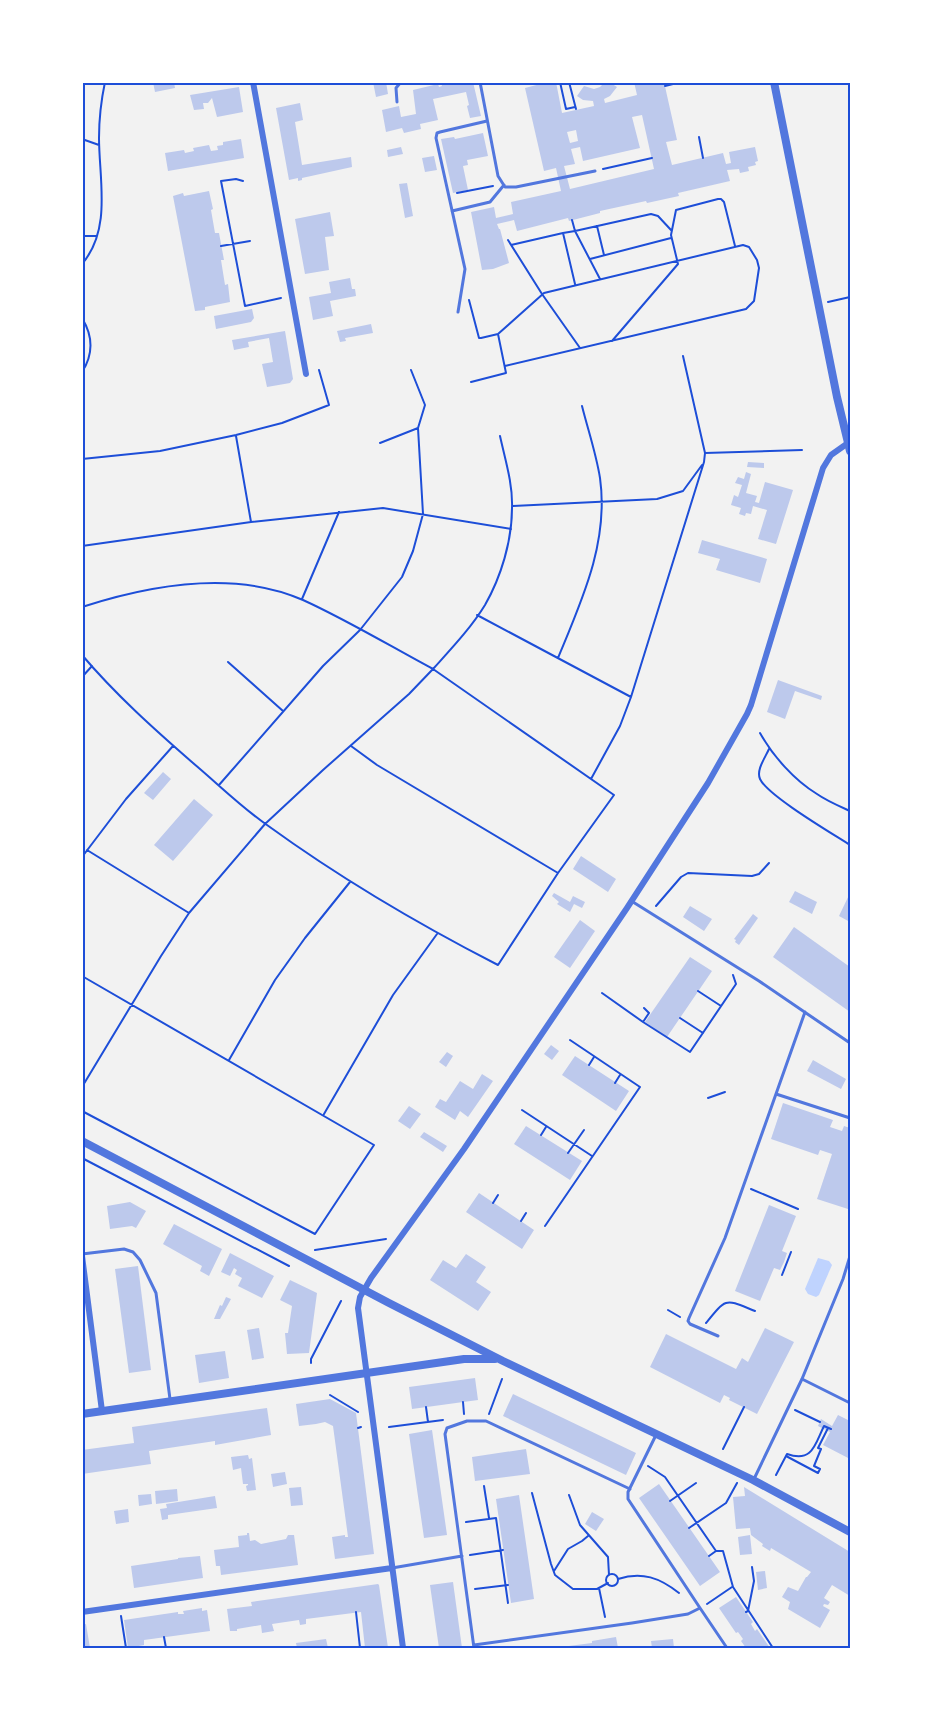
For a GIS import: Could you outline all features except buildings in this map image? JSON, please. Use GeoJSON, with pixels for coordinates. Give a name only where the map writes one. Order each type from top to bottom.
{"type":"FeatureCollection","features":[{"type":"Feature","properties":{"kind":"street"},"geometry":{"type":"LineString","coordinates":[[253,82],[306,374]]}},
{"type":"Feature","properties":{"kind":"street"},"geometry":{"type":"LineString","coordinates":[[403,1648],[358,1302],[364,1290],[464,1149],[632,901],[708,783],[749,710],[823,468],[831,455],[849,447],[774,82]]}},
{"type":"Feature","properties":{"kind":"street"},"geometry":{"type":"LineString","coordinates":[[82,1141],[503,1361],[753,1480],[850,1532]]}},
{"type":"Feature","properties":{"kind":"street"},"geometry":{"type":"LineString","coordinates":[[82,1255],[102,1411]]}},
{"type":"Feature","properties":{"kind":"street"},"geometry":{"type":"LineString","coordinates":[[82,1414],[465,1359],[503,1361]]}},
{"type":"Feature","properties":{"kind":"street"},"geometry":{"type":"LineString","coordinates":[[82,1612],[392,1568]]}},
{"type":"Feature","properties":{"kind":"lane"},"geometry":{"type":"LineString","coordinates":[[397,102],[396,88],[401,82]]}},
{"type":"Feature","properties":{"kind":"lane"},"geometry":{"type":"LineString","coordinates":[[480,82],[498,176],[503,184],[511,188],[594,171]]}},
{"type":"Feature","properties":{"kind":"lane"},"geometry":{"type":"LineString","coordinates":[[458,312],[465,269],[436,135],[440,132],[487,121]]}},
{"type":"Feature","properties":{"kind":"lane"},"geometry":{"type":"LineString","coordinates":[[452,211],[490,202],[503,184]]}},
{"type":"Feature","properties":{"kind":"lane"},"geometry":{"type":"LineString","coordinates":[[632,901],[850,1043]]}},
{"type":"Feature","properties":{"kind":"lane"},"geometry":{"type":"LineString","coordinates":[[718,1336],[688,1321],[725,1238],[805,1012]]}},
{"type":"Feature","properties":{"kind":"lane"},"geometry":{"type":"LineString","coordinates":[[776,1094],[850,1119]]}},
{"type":"Feature","properties":{"kind":"lane"},"geometry":{"type":"LineString","coordinates":[[82,1255],[124,1249],[133,1252],[140,1260],[156,1293],[170,1401]]}},
{"type":"Feature","properties":{"kind":"lane"},"geometry":{"type":"LineString","coordinates":[[753,1480],[802,1379],[850,1256]]}},
{"type":"Feature","properties":{"kind":"lane"},"geometry":{"type":"LineString","coordinates":[[802,1379],[850,1403]]}},
{"type":"Feature","properties":{"kind":"lane"},"geometry":{"type":"LineString","coordinates":[[630,1489],[486,1421],[467,1421],[447,1428],[445,1434],[474,1647],[688,1614],[698,1609]]}},
{"type":"Feature","properties":{"kind":"lane"},"geometry":{"type":"LineString","coordinates":[[657,1434],[630,1489],[628,1499],[698,1609],[727,1648]]}},
{"type":"Feature","properties":{"kind":"lane"},"geometry":{"type":"LineString","coordinates":[[392,1568],[462,1556]]}},
{"type":"Feature","properties":{"kind":"path"},"geometry":{"type":"LineString","coordinates":[[82,264],[90,253],[101,218],[101,111],[105,82]]}},
{"type":"Feature","properties":{"kind":"path"},"geometry":{"type":"LineString","coordinates":[[560,82],[566,110],[576,108],[569,82]]}},
{"type":"Feature","properties":{"kind":"path"},"geometry":{"type":"LineString","coordinates":[[665,86],[681,82]]}},
{"type":"Feature","properties":{"kind":"path"},"geometry":{"type":"LineString","coordinates":[[699,137],[703,158]]}},
{"type":"Feature","properties":{"kind":"path"},"geometry":{"type":"LineString","coordinates":[[82,139],[100,146]]}},
{"type":"Feature","properties":{"kind":"path"},"geometry":{"type":"LineString","coordinates":[[604,168],[652,158]]}},
{"type":"Feature","properties":{"kind":"path"},"geometry":{"type":"LineString","coordinates":[[243,181],[236,179],[221,181],[245,306],[281,298]]}},
{"type":"Feature","properties":{"kind":"path"},"geometry":{"type":"LineString","coordinates":[[448,195],[503,184]]}},
{"type":"Feature","properties":{"kind":"path"},"geometry":{"type":"LineString","coordinates":[[612,340],[678,264],[672,238],[676,210],[721,199],[724,202],[735,247]]}},
{"type":"Feature","properties":{"kind":"path"},"geometry":{"type":"LineString","coordinates":[[511,245],[655,214],[672,231]]}},
{"type":"Feature","properties":{"kind":"path"},"geometry":{"type":"LineString","coordinates":[[572,220],[575,231],[600,279]]}},
{"type":"Feature","properties":{"kind":"path"},"geometry":{"type":"LineString","coordinates":[[597,226],[604,255]]}},
{"type":"Feature","properties":{"kind":"path"},"geometry":{"type":"LineString","coordinates":[[563,233],[575,285]]}},
{"type":"Feature","properties":{"kind":"path"},"geometry":{"type":"LineString","coordinates":[[82,236],[97,236]]}},
{"type":"Feature","properties":{"kind":"path"},"geometry":{"type":"LineString","coordinates":[[590,259],[672,238]]}},
{"type":"Feature","properties":{"kind":"path"},"geometry":{"type":"LineString","coordinates":[[508,240],[580,348]]}},
{"type":"Feature","properties":{"kind":"path"},"geometry":{"type":"LineString","coordinates":[[222,246],[250,241]]}},
{"type":"Feature","properties":{"kind":"path"},"geometry":{"type":"LineString","coordinates":[[463,280],[479,338],[498,334],[542,294],[575,285],[743,244],[749,248],[759,263],[754,301],[746,309],[504,366]]}},
{"type":"Feature","properties":{"kind":"path"},"geometry":{"type":"LineString","coordinates":[[819,304],[850,297],[850,299]]}},
{"type":"Feature","properties":{"kind":"path"},"geometry":{"type":"LineString","coordinates":[[82,318],[90,335],[91,346],[88,361],[82,372]]}},
{"type":"Feature","properties":{"kind":"path"},"geometry":{"type":"LineString","coordinates":[[471,382],[505,375],[498,334]]}},
{"type":"Feature","properties":{"kind":"path"},"geometry":{"type":"LineString","coordinates":[[591,779],[620,726],[704,462],[705,453],[683,356]]}},
{"type":"Feature","properties":{"kind":"path"},"geometry":{"type":"LineString","coordinates":[[82,459],[160,451],[282,423],[329,405],[319,370]]}},
{"type":"Feature","properties":{"kind":"path"},"geometry":{"type":"LineString","coordinates":[[219,785],[323,666],[360,630],[402,577],[423,514],[418,428],[425,405],[411,370]]}},
{"type":"Feature","properties":{"kind":"path"},"geometry":{"type":"LineString","coordinates":[[558,658],[584,595],[595,560],[600,529],[600,478],[582,406]]}},
{"type":"Feature","properties":{"kind":"path"},"geometry":{"type":"LineString","coordinates":[[380,443],[418,428]]}},
{"type":"Feature","properties":{"kind":"path"},"geometry":{"type":"LineString","coordinates":[[236,435],[251,522]]}},
{"type":"Feature","properties":{"kind":"path"},"geometry":{"type":"LineString","coordinates":[[82,1087],[160,956],[189,913],[265,824],[409,694],[433,669],[456,644],[484,605],[495,582],[511,529],[513,506],[500,436]]}},
{"type":"Feature","properties":{"kind":"path"},"geometry":{"type":"LineString","coordinates":[[705,453],[802,450]]}},
{"type":"Feature","properties":{"kind":"path"},"geometry":{"type":"LineString","coordinates":[[513,506],[657,499],[683,491],[704,462]]}},
{"type":"Feature","properties":{"kind":"path"},"geometry":{"type":"LineString","coordinates":[[82,546],[251,522],[383,508],[511,529]]}},
{"type":"Feature","properties":{"kind":"path"},"geometry":{"type":"LineString","coordinates":[[302,599],[339,512]]}},
{"type":"Feature","properties":{"kind":"path"},"geometry":{"type":"LineString","coordinates":[[82,607],[116,596],[160,587],[200,584],[235,584],[272,590],[302,599],[433,669],[614,795],[558,873],[498,965],[437,933],[350,882],[265,824],[173,746],[118,695],[82,655]]}},
{"type":"Feature","properties":{"kind":"path"},"geometry":{"type":"LineString","coordinates":[[477,615],[630,697]]}},
{"type":"Feature","properties":{"kind":"path"},"geometry":{"type":"LineString","coordinates":[[228,663],[283,711]]}},
{"type":"Feature","properties":{"kind":"path"},"geometry":{"type":"LineString","coordinates":[[82,676],[92,666]]}},
{"type":"Feature","properties":{"kind":"path"},"geometry":{"type":"LineString","coordinates":[[760,733],[769,749],[804,785],[819,796],[850,811]]}},
{"type":"Feature","properties":{"kind":"path"},"geometry":{"type":"LineString","coordinates":[[351,745],[377,765],[558,873]]}},
{"type":"Feature","properties":{"kind":"path"},"geometry":{"type":"LineString","coordinates":[[82,857],[126,799],[173,746]]}},
{"type":"Feature","properties":{"kind":"path"},"geometry":{"type":"LineString","coordinates":[[769,749],[759,770],[759,778],[767,788],[814,823],[850,844]]}},
{"type":"Feature","properties":{"kind":"path"},"geometry":{"type":"LineString","coordinates":[[87,850],[189,913]]}},
{"type":"Feature","properties":{"kind":"path"},"geometry":{"type":"LineString","coordinates":[[650,912],[688,873],[752,876],[759,874],[769,863]]}},
{"type":"Feature","properties":{"kind":"path"},"geometry":{"type":"LineString","coordinates":[[229,1060],[275,980],[304,938],[350,882]]}},
{"type":"Feature","properties":{"kind":"path"},"geometry":{"type":"LineString","coordinates":[[323,1114],[393,995],[437,933]]}},
{"type":"Feature","properties":{"kind":"path"},"geometry":{"type":"LineString","coordinates":[[602,993],[690,1052],[736,984],[732,974]]}},
{"type":"Feature","properties":{"kind":"path"},"geometry":{"type":"LineString","coordinates":[[82,976],[374,1145],[315,1234],[82,1111]]}},
{"type":"Feature","properties":{"kind":"path"},"geometry":{"type":"LineString","coordinates":[[698,991],[721,1006]]}},
{"type":"Feature","properties":{"kind":"path"},"geometry":{"type":"LineString","coordinates":[[643,1022],[649,1013],[644,1008]]}},
{"type":"Feature","properties":{"kind":"path"},"geometry":{"type":"LineString","coordinates":[[680,1018],[703,1033]]}},
{"type":"Feature","properties":{"kind":"path"},"geometry":{"type":"LineString","coordinates":[[545,1226],[640,1087],[570,1040]]}},
{"type":"Feature","properties":{"kind":"path"},"geometry":{"type":"LineString","coordinates":[[589,1065],[594,1057]]}},
{"type":"Feature","properties":{"kind":"path"},"geometry":{"type":"LineString","coordinates":[[615,1083],[621,1074]]}},
{"type":"Feature","properties":{"kind":"path"},"geometry":{"type":"LineString","coordinates":[[708,1098],[724,1092]]}},
{"type":"Feature","properties":{"kind":"path"},"geometry":{"type":"LineString","coordinates":[[522,1110],[592,1156]]}},
{"type":"Feature","properties":{"kind":"path"},"geometry":{"type":"LineString","coordinates":[[541,1135],[546,1126]]}},
{"type":"Feature","properties":{"kind":"path"},"geometry":{"type":"LineString","coordinates":[[568,1153],[584,1130]]}},
{"type":"Feature","properties":{"kind":"path"},"geometry":{"type":"LineString","coordinates":[[82,1158],[289,1266]]}},
{"type":"Feature","properties":{"kind":"path"},"geometry":{"type":"LineString","coordinates":[[744,1186],[798,1209]]}},
{"type":"Feature","properties":{"kind":"path"},"geometry":{"type":"LineString","coordinates":[[493,1203],[498,1194]]}},
{"type":"Feature","properties":{"kind":"path"},"geometry":{"type":"LineString","coordinates":[[520,1221],[526,1213]]}},
{"type":"Feature","properties":{"kind":"path"},"geometry":{"type":"LineString","coordinates":[[312,1251],[388,1239]]}},
{"type":"Feature","properties":{"kind":"path"},"geometry":{"type":"LineString","coordinates":[[782,1275],[785,1262],[791,1252]]}},
{"type":"Feature","properties":{"kind":"path"},"geometry":{"type":"LineString","coordinates":[[311,1363],[341,1301]]}},
{"type":"Feature","properties":{"kind":"path"},"geometry":{"type":"LineString","coordinates":[[701,1329],[726,1302],[755,1311]]}},
{"type":"Feature","properties":{"kind":"path"},"geometry":{"type":"LineString","coordinates":[[668,1310],[688,1321]]}},
{"type":"Feature","properties":{"kind":"path"},"geometry":{"type":"LineString","coordinates":[[494,1419],[488,1417],[502,1379]]}},
{"type":"Feature","properties":{"kind":"path"},"geometry":{"type":"LineString","coordinates":[[330,1395],[358,1412]]}},
{"type":"Feature","properties":{"kind":"path"},"geometry":{"type":"LineString","coordinates":[[463,1402],[465,1417],[471,1416]]}},
{"type":"Feature","properties":{"kind":"path"},"geometry":{"type":"LineString","coordinates":[[426,1407],[428,1422]]}},
{"type":"Feature","properties":{"kind":"path"},"geometry":{"type":"LineString","coordinates":[[723,1449],[744,1407]]}},
{"type":"Feature","properties":{"kind":"path"},"geometry":{"type":"LineString","coordinates":[[795,1410],[820,1422]]}},
{"type":"Feature","properties":{"kind":"path"},"geometry":{"type":"LineString","coordinates":[[389,1427],[446,1419]]}},
{"type":"Feature","properties":{"kind":"path"},"geometry":{"type":"LineString","coordinates":[[776,1475],[787,1454],[799,1457],[809,1453],[813,1450],[824,1426],[829,1429],[818,1448],[821,1449],[814,1466],[820,1469],[818,1473],[786,1456]]}},
{"type":"Feature","properties":{"kind":"path"},"geometry":{"type":"LineString","coordinates":[[643,1464],[665,1477],[716,1551]]}},
{"type":"Feature","properties":{"kind":"path"},"geometry":{"type":"LineString","coordinates":[[670,1501],[696,1483]]}},
{"type":"Feature","properties":{"kind":"path"},"geometry":{"type":"LineString","coordinates":[[689,1528],[726,1503],[737,1483]]}},
{"type":"Feature","properties":{"kind":"path"},"geometry":{"type":"LineString","coordinates":[[484,1486],[489,1518]]}},
{"type":"Feature","properties":{"kind":"path"},"geometry":{"type":"LineString","coordinates":[[532,1492],[554,1572],[573,1589],[598,1588],[608,1583]]}},
{"type":"Feature","properties":{"kind":"path"},"geometry":{"type":"LineString","coordinates":[[569,1496],[580,1525],[608,1557],[608,1583]]}},
{"type":"Feature","properties":{"kind":"path"},"geometry":{"type":"LineString","coordinates":[[457,1523],[497,1517],[508,1603]]}},
{"type":"Feature","properties":{"kind":"path"},"geometry":{"type":"LineString","coordinates":[[554,1572],[568,1549],[579,1544],[588,1536]]}},
{"type":"Feature","properties":{"kind":"path"},"geometry":{"type":"LineString","coordinates":[[462,1556],[502,1551]]}},
{"type":"Feature","properties":{"kind":"path"},"geometry":{"type":"LineString","coordinates":[[709,1556],[716,1551],[723,1551],[733,1587],[747,1612],[773,1648]]}},
{"type":"Feature","properties":{"kind":"path"},"geometry":{"type":"LineString","coordinates":[[747,1612],[754,1581],[752,1567]]}},
{"type":"Feature","properties":{"kind":"path"},"geometry":{"type":"LineString","coordinates":[[609,1575],[618,1578],[635,1575],[654,1577],[679,1592],[698,1609],[733,1587]]}},
{"type":"Feature","properties":{"kind":"path"},"geometry":{"type":"LineString","coordinates":[[608,1583],[615,1585],[618,1578]]}},
{"type":"Feature","properties":{"kind":"path"},"geometry":{"type":"LineString","coordinates":[[466,1590],[507,1585]]}},
{"type":"Feature","properties":{"kind":"path"},"geometry":{"type":"LineString","coordinates":[[598,1588],[607,1627]]}},
{"type":"Feature","properties":{"kind":"path"},"geometry":{"type":"LineString","coordinates":[[356,1612],[360,1648]]}},
{"type":"Feature","properties":{"kind":"path"},"geometry":{"type":"LineString","coordinates":[[121,1616],[126,1648]]}},
{"type":"Feature","properties":{"kind":"path"},"geometry":{"type":"LineString","coordinates":[[164,1637],[165,1648]]}},
{"type":"Feature","properties":{"kind":"water"},"geometry":{"type":"Polygon","coordinates":[[[818,1258],[829,1261],[832,1265],[816,1297],[808,1294],[805,1289],[818,1258]]]}}]}
